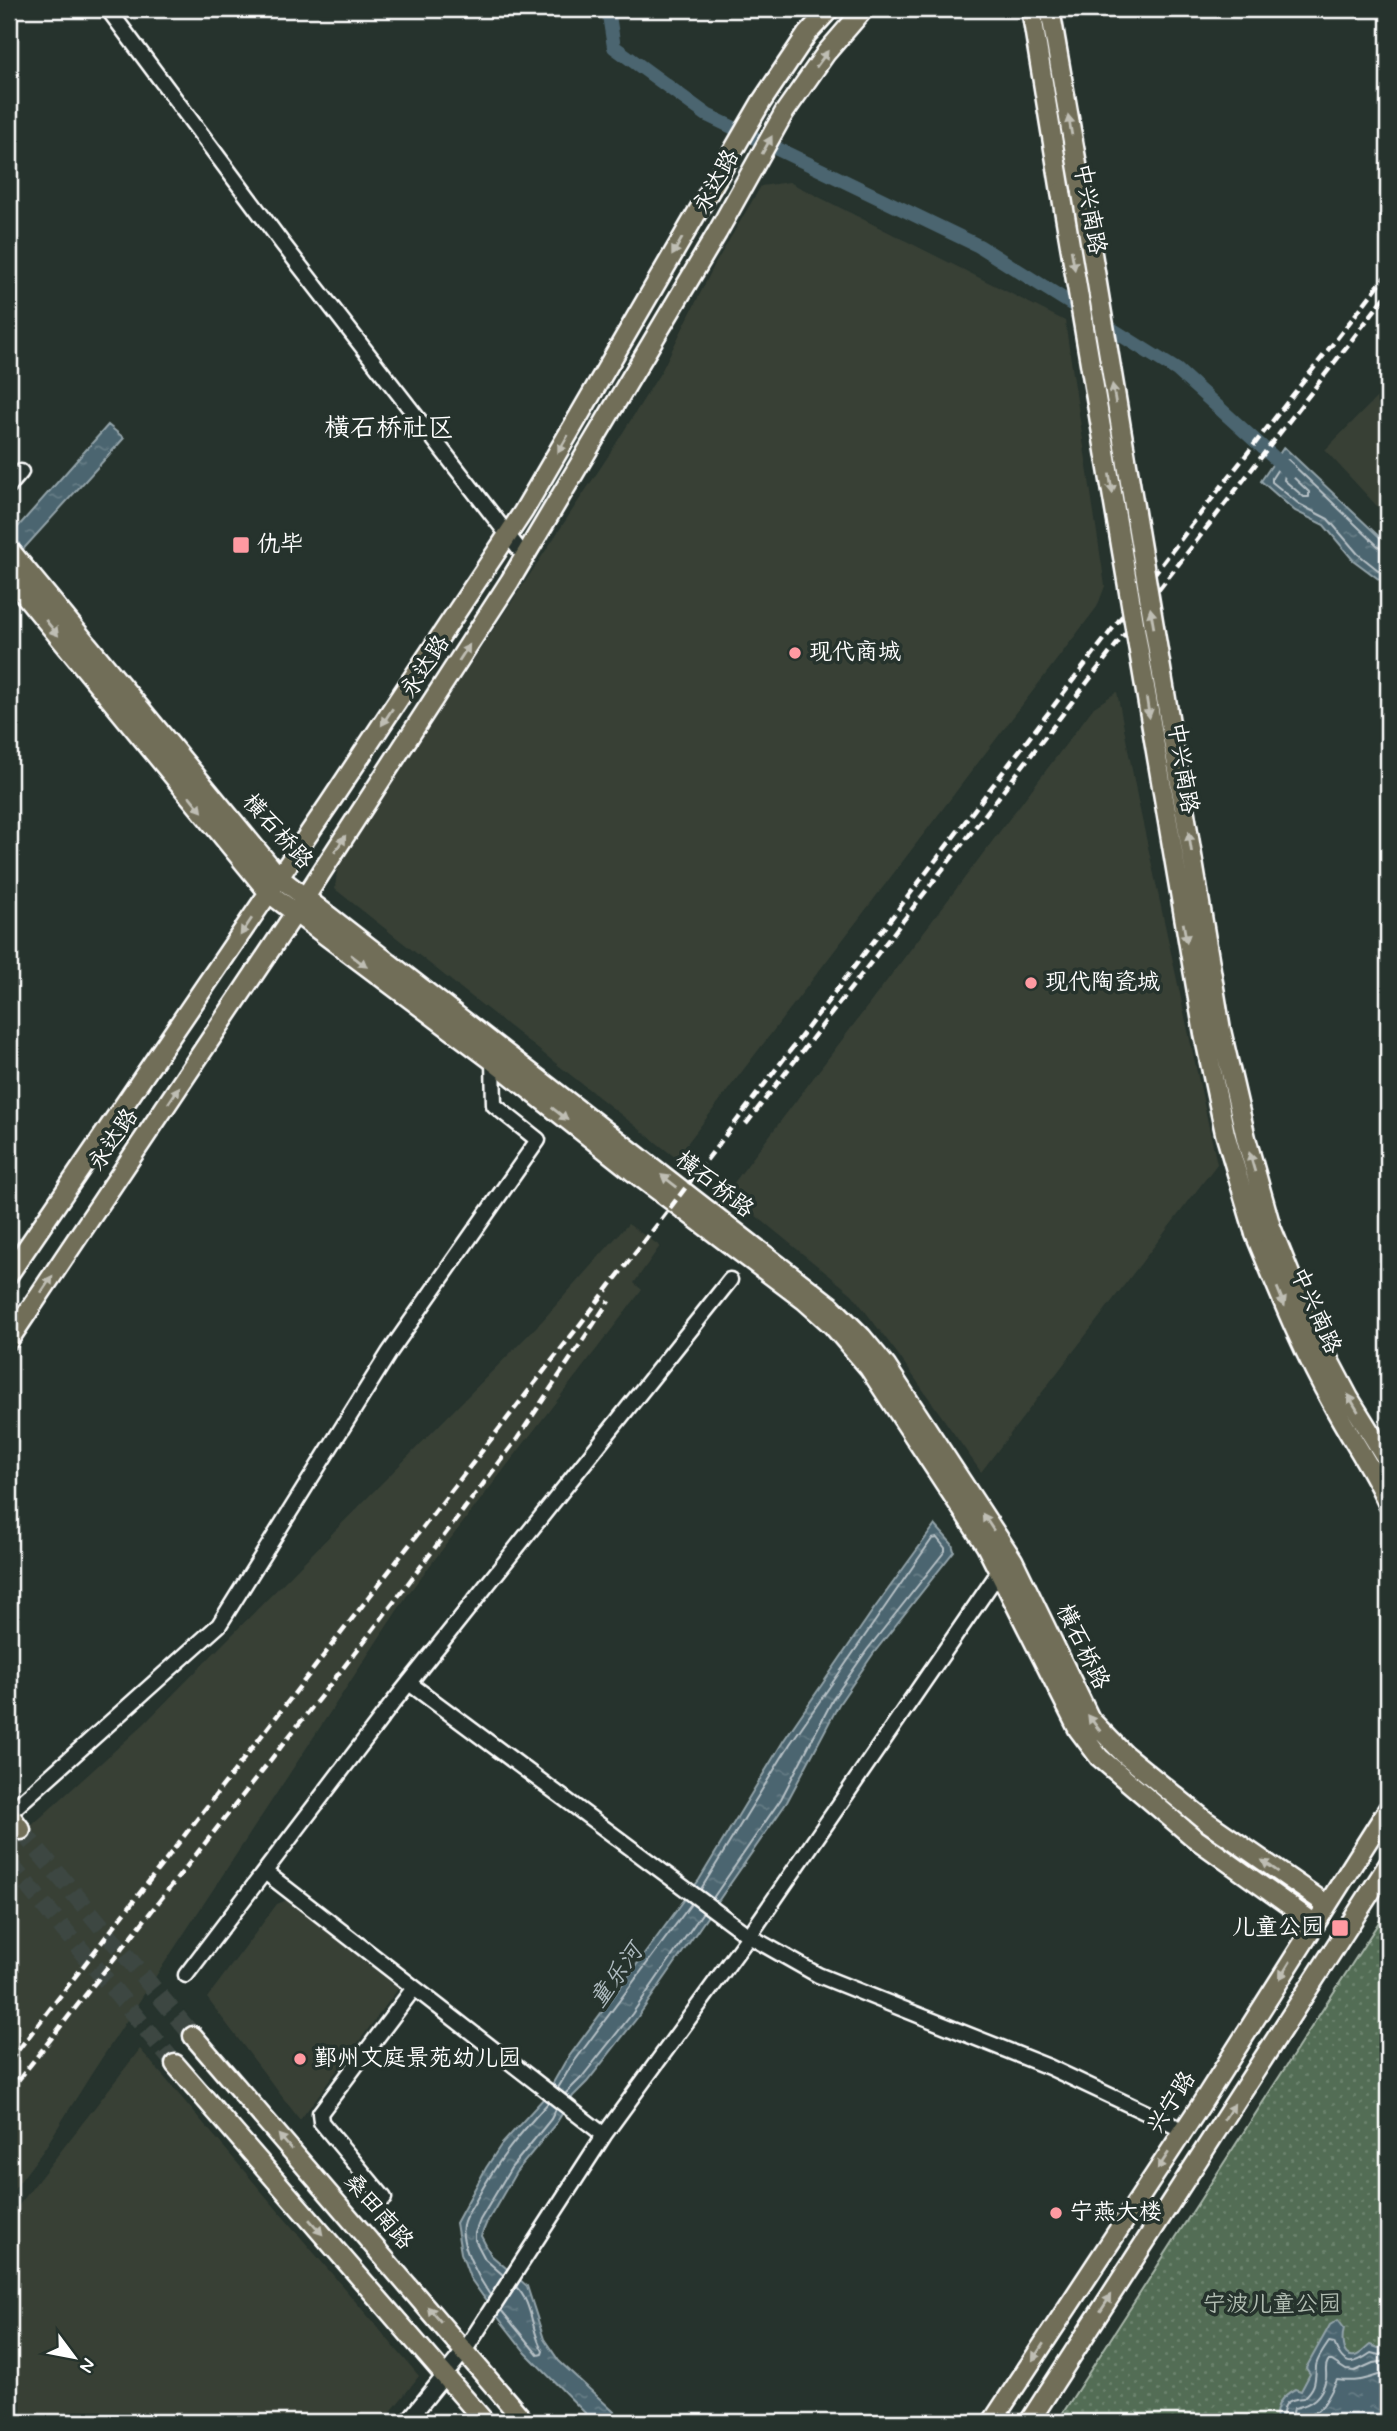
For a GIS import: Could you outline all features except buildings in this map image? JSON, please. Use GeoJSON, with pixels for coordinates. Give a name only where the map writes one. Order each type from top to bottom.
{"type":"FeatureCollection","features":[{"type":"Feature","properties":{"kind":"main road","name":"永达路"},"geometry":{"type":"LineString","coordinates":[[9,1274],[280,878],[508,534],[762,101],[807,34],[830,9]]}},
{"type":"Feature","properties":{"kind":"main road","name":"永达路"},"geometry":{"type":"LineString","coordinates":[[9,1340],[305,898],[525,557],[785,113],[826,53],[864,9]]}},
{"type":"Feature","properties":{"kind":"main road","name":"中兴南路"},"geometry":{"type":"LineString","coordinates":[[1031,9],[1203,1034],[1226,1133],[1263,1231],[1295,1332],[1333,1407],[1382,1467],[1388,1504]]}},
{"type":"Feature","properties":{"kind":"main road","name":"中兴南路"},"geometry":{"type":"LineString","coordinates":[[1050,9],[1222,1030],[1263,1231]]}},
{"type":"Feature","properties":{"kind":"main road","name":"横石桥路"},"geometry":{"type":"LineString","coordinates":[[9,549],[280,878],[820,1298],[862,1337],[912,1403],[1013,1560],[1090,1719],[1124,1754],[1206,1821],[1326,1904]]}},
{"type":"Feature","properties":{"kind":"main road","name":"横石桥路"},"geometry":{"type":"LineString","coordinates":[[9,576],[269,893],[804,1300],[831,1325],[869,1368],[892,1400],[986,1546],[1078,1729],[1099,1757],[1193,1837],[1314,1923]]}},
{"type":"Feature","properties":{"kind":"main road"},"geometry":{"type":"LineString","coordinates":[[1382,1467],[1388,1493]]}},
{"type":"Feature","properties":{"kind":"main road"},"geometry":{"type":"LineString","coordinates":[[1338,1886],[1388,1796]]}},
{"type":"Feature","properties":{"kind":"main road","name":"兴宁路"},"geometry":{"type":"LineString","coordinates":[[992,2422],[1388,1809]]}},
{"type":"Feature","properties":{"kind":"main road"},"geometry":{"type":"LineString","coordinates":[[9,1813],[21,1830]]}},
{"type":"Feature","properties":{"kind":"main road"},"geometry":{"type":"LineString","coordinates":[[1029,2422],[1388,1864]]}},
{"type":"Feature","properties":{"kind":"main road"},"geometry":{"type":"LineString","coordinates":[[1365,1901],[1388,1877]]}},
{"type":"Feature","properties":{"kind":"main road","name":"桑田南路"},"geometry":{"type":"LineString","coordinates":[[193,2036],[525,2422]]}},
{"type":"Feature","properties":{"kind":"main road"},"geometry":{"type":"LineString","coordinates":[[175,2064],[485,2422]]}},
{"type":"Feature","properties":{"kind":"street"},"geometry":{"type":"LineString","coordinates":[[108,9],[282,243],[525,557]]}},
{"type":"Feature","properties":{"kind":"street"},"geometry":{"type":"LineString","coordinates":[[9,486],[21,472]]}},
{"type":"Feature","properties":{"kind":"street"},"geometry":{"type":"LineString","coordinates":[[9,1813],[219,1625],[389,1353],[538,1140],[494,1105],[493,1061]]}},
{"type":"Feature","properties":{"kind":"street"},"geometry":{"type":"LineString","coordinates":[[186,1975],[409,1683],[730,1280]]}},
{"type":"Feature","properties":{"kind":"street"},"geometry":{"type":"LineString","coordinates":[[407,2422],[465,2350],[604,2135],[749,1936],[999,1572]]}},
{"type":"Feature","properties":{"kind":"street"},"geometry":{"type":"LineString","coordinates":[[409,1683],[749,1936],[818,1975],[1049,2067],[1183,2130]]}},
{"type":"Feature","properties":{"kind":"street"},"geometry":{"type":"LineString","coordinates":[[265,1872],[604,2135]]}},
{"type":"Feature","properties":{"kind":"street"},"geometry":{"type":"LineString","coordinates":[[384,2198],[321,2122],[320,2113],[414,1988]]}},
{"type":"Feature","properties":{"kind":"shaded area"},"geometry":{"type":"Polygon","coordinates":[[[789,182],[1065,321],[1105,586],[1097,607],[676,1158],[335,889],[338,864],[607,458],[662,370],[715,264],[761,186],[789,182]]]}},
{"type":"Feature","properties":{"kind":"shaded area"},"geometry":{"type":"Polygon","coordinates":[[[1388,386],[1388,518],[1325,450],[1388,386]]]}},
{"type":"Feature","properties":{"kind":"shaded area","name":"现代陶瓷城"},"geometry":{"type":"Polygon","coordinates":[[[1117,692],[1217,1164],[981,1472],[852,1294],[727,1192],[1094,707],[1117,692]]]}},
{"type":"Feature","properties":{"kind":"shaded area"},"geometry":{"type":"Polygon","coordinates":[[[628,1224],[660,1246],[634,1283],[642,1290],[408,1594],[43,2151],[9,2196],[9,1846],[143,1725],[542,1321],[628,1224]]]}},
{"type":"Feature","properties":{"kind":"shaded area","name":"鄞州文庭景苑幼儿园"},"geometry":{"type":"Polygon","coordinates":[[[287,1900],[399,1988],[300,2120],[207,1998],[277,1904],[287,1900]]]}},
{"type":"Feature","properties":{"kind":"shaded area"},"geometry":{"type":"Polygon","coordinates":[[[140,2049],[419,2376],[383,2422],[9,2422],[9,2218],[140,2049]]]}},
{"type":"Feature","properties":{"kind":"green space","name":"宁波儿童公园"},"geometry":{"type":"Polygon","coordinates":[[[1388,1908],[1388,2422],[1057,2422],[1388,1908]]]}},
{"type":"Feature","properties":{"kind":"water"},"geometry":{"type":"Polygon","coordinates":[[[108,425],[124,438],[9,565],[9,537],[108,425]]]}},
{"type":"Feature","properties":{"kind":"water"},"geometry":{"type":"Polygon","coordinates":[[[1284,447],[1388,545],[1388,586],[1353,560],[1324,525],[1295,511],[1261,481],[1284,447]]]}},
{"type":"Feature","properties":{"kind":"water"},"geometry":{"type":"Polygon","coordinates":[[[935,1525],[952,1544],[954,1551],[873,1654],[839,1704],[787,1802],[637,2018],[573,2096],[557,2122],[516,2172],[481,2236],[491,2255],[527,2286],[544,2339],[559,2361],[625,2422],[594,2422],[526,2353],[470,2278],[461,2253],[456,2223],[501,2145],[545,2097],[565,2062],[699,1880],[784,1740],[935,1525]]]}},
{"type":"Feature","properties":{"kind":"water"},"geometry":{"type":"Polygon","coordinates":[[[1338,2320],[1344,2328],[1344,2351],[1350,2356],[1359,2354],[1370,2345],[1378,2348],[1388,2345],[1388,2422],[1275,2422],[1280,2402],[1295,2389],[1301,2391],[1310,2374],[1306,2368],[1330,2325],[1338,2320]]]}},
{"type":"Feature","properties":{"kind":"waterway"},"geometry":{"type":"LineString","coordinates":[[608,9],[614,47],[707,115],[979,246],[1177,370],[1290,472]]}},
{"type":"Feature","properties":{"kind":"tunnel"},"geometry":{"type":"LineString","coordinates":[[21,1830],[193,2036]]}},
{"type":"Feature","properties":{"kind":"tunnel"},"geometry":{"type":"LineString","coordinates":[[9,1863],[175,2064]]}},
{"type":"Feature","properties":{"kind":"railway"},"geometry":{"type":"LineString","coordinates":[[9,2062],[657,1225],[1207,505],[1388,273]]}},
{"type":"Feature","properties":{"kind":"railway"},"geometry":{"type":"LineString","coordinates":[[746,1124],[1388,293]]}},
{"type":"Feature","properties":{"kind":"railway"},"geometry":{"type":"LineString","coordinates":[[9,2092],[369,1635],[517,1439],[609,1301]]}},
{"type":"Feature","properties":{"kind":"place","name":"仇毕"},"geometry":{"type":"Point","coordinates":[241,545]}},
{"type":"Feature","properties":{"kind":"place","name":"现代商城"},"geometry":{"type":"Point","coordinates":[795,653]}},
{"type":"Feature","properties":{"kind":"place","name":"现代陶瓷城"},"geometry":{"type":"Point","coordinates":[1031,983]}},
{"type":"Feature","properties":{"kind":"place","name":"儿童公园"},"geometry":{"type":"Point","coordinates":[1340,1928]}},
{"type":"Feature","properties":{"kind":"place","name":"鄞州文庭景苑幼儿园"},"geometry":{"type":"Point","coordinates":[300,2059]}},
{"type":"Feature","properties":{"kind":"place","name":"宁燕大楼"},"geometry":{"type":"Point","coordinates":[1056,2213]}},
{"type":"Feature","properties":{"kind":"district","name":"横石桥社区"},"geometry":{"type":"Point","coordinates":[389,429]}},
{"type":"Feature","properties":{"kind":"water label","name":"童乐河"},"geometry":{"type":"Point","coordinates":[617,1976]}}]}
